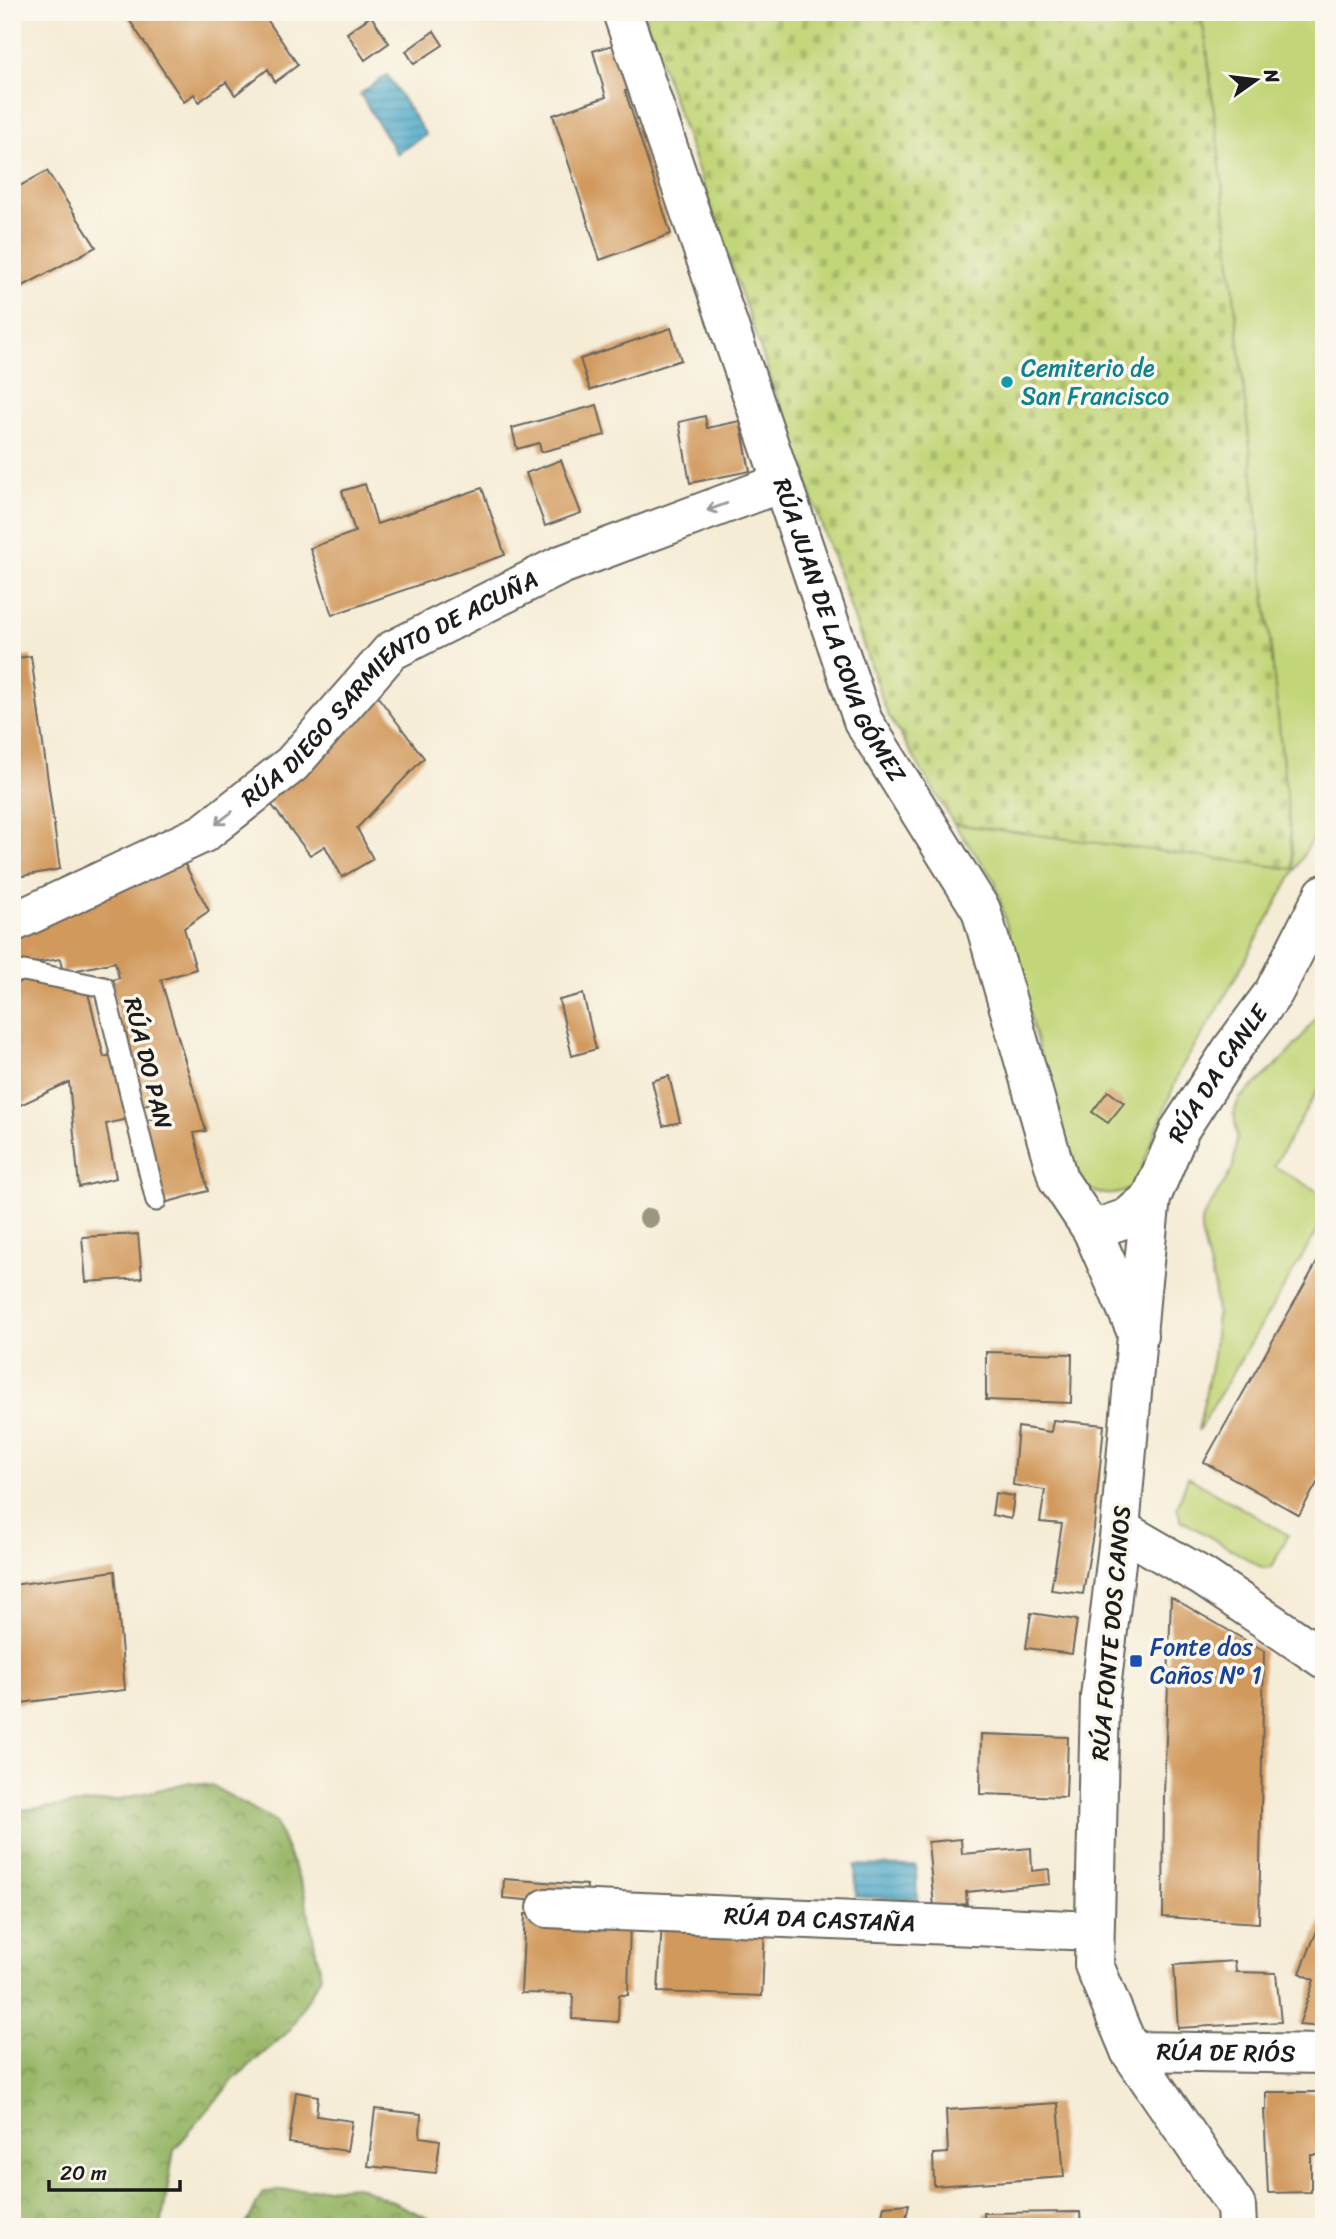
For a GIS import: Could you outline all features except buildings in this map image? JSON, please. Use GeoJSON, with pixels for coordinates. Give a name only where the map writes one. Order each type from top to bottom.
{"type":"FeatureCollection","features":[{"type":"Feature","properties":{"kind":"street","name":"RÚA JUAN DE LA COVA GÓMEZ"},"geometry":{"type":"LineString","coordinates":[[622,12],[863,722],[981,910],[1058,1179],[1092,1230]]}},
{"type":"Feature","properties":{"kind":"street","name":"RÚA DIEGO SARMIENTO DE ACUÑA"},"geometry":{"type":"LineString","coordinates":[[12,923],[204,833],[292,764],[391,651],[561,565],[782,483]]}},
{"type":"Feature","properties":{"kind":"street","name":"RÚA DA CANLE"},"geometry":{"type":"LineString","coordinates":[[1092,1230],[1127,1218],[1151,1198],[1180,1129],[1216,1072],[1274,992],[1324,894]]}},
{"type":"Feature","properties":{"kind":"street","name":"RÚA FONTE DOS CANOS"},"geometry":{"type":"LineString","coordinates":[[1151,1198],[1140,1290],[1120,1529],[1100,1697],[1094,1965],[1130,2051],[1236,2206],[1237,2227]]}},
{"type":"Feature","properties":{"kind":"street","name":"RÚA FONTE DOS CANOS"},"geometry":{"type":"LineString","coordinates":[[1092,1230],[1138,1335]]}},
{"type":"Feature","properties":{"kind":"street"},"geometry":{"type":"LineString","coordinates":[[1120,1529],[1203,1577],[1324,1659]]}},
{"type":"Feature","properties":{"kind":"street","name":"RÚA DA CASTAÑA"},"geometry":{"type":"LineString","coordinates":[[547,1908],[1094,1931]]}},
{"type":"Feature","properties":{"kind":"street","name":"RÚA DE RIÓS"},"geometry":{"type":"LineString","coordinates":[[1130,2051],[1324,2054]]}},
{"type":"Feature","properties":{"kind":"lane","name":"RÚA DO PAN"},"geometry":{"type":"LineString","coordinates":[[12,973],[24,971],[104,987],[156,1201]]}},
{"type":"Feature","properties":{"kind":"green space","name":"Cemiterio de San Francisco"},"geometry":{"type":"Polygon","coordinates":[[[643,12],[1200,12],[1206,41],[1224,198],[1294,870],[954,824],[887,713],[643,12]]]}},
{"type":"Feature","properties":{"kind":"green space"},"geometry":{"type":"Polygon","coordinates":[[[1200,12],[1324,12],[1324,818],[1214,1016],[1181,1068],[1135,1185],[1122,1192],[1107,1194],[1086,1187],[1078,1178],[1065,1151],[995,881],[954,824],[1294,869],[1224,198],[1206,41],[1200,12]]]}},
{"type":"Feature","properties":{"kind":"green space"},"geometry":{"type":"Polygon","coordinates":[[[1324,1003],[1324,1079],[1274,1166],[1324,1195],[1324,1220],[1198,1431],[1213,1356],[1217,1315],[1214,1284],[1201,1232],[1201,1221],[1233,1168],[1237,1136],[1234,1113],[1239,1099],[1297,1043],[1324,1003]]]}},
{"type":"Feature","properties":{"kind":"green space"},"geometry":{"type":"Polygon","coordinates":[[[1188,1477],[1288,1535],[1272,1567],[1263,1568],[1181,1520],[1177,1508],[1188,1477]]]}},
{"type":"Feature","properties":{"kind":"green space"},"geometry":{"type":"Polygon","coordinates":[[[190,1782],[212,1786],[275,1821],[304,1891],[321,1976],[289,2031],[234,2079],[174,2150],[161,2227],[12,2227],[12,1811],[117,1800],[190,1782]]]}},
{"type":"Feature","properties":{"kind":"green space"},"geometry":{"type":"Polygon","coordinates":[[[357,2186],[435,2221],[439,2227],[245,2227],[263,2192],[357,2186]]]}},
{"type":"Feature","properties":{"kind":"water"},"geometry":{"type":"Polygon","coordinates":[[[387,75],[426,135],[397,154],[360,94],[387,75]]]}},
{"type":"Feature","properties":{"kind":"water"},"geometry":{"type":"Polygon","coordinates":[[[855,1865],[916,1866],[917,1899],[856,1897],[855,1865]]]}},
{"type":"Feature","properties":{"kind":"place","name":"Cemiterio de San Francisco"},"geometry":{"type":"Point","coordinates":[1007,382]}},
{"type":"Feature","properties":{"kind":"place","name":"Fonte dos Caños Nº 1"},"geometry":{"type":"Point","coordinates":[1136,1661]}}]}
